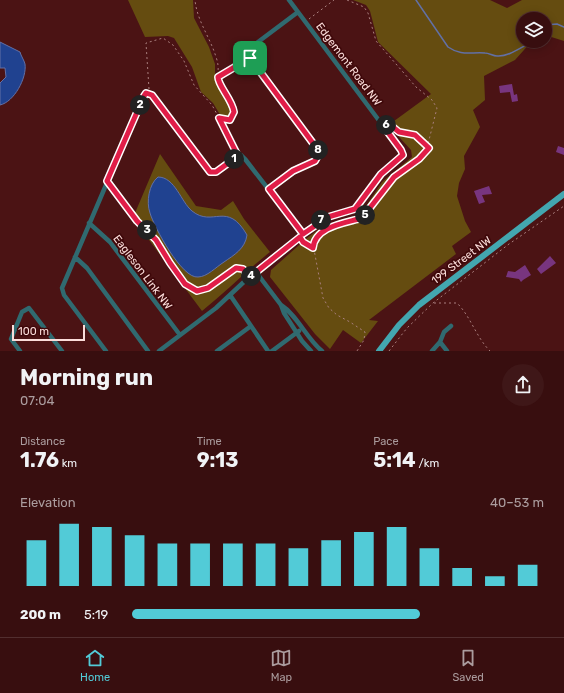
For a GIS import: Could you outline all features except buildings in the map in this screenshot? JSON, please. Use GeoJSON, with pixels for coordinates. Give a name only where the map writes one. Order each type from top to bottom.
{"type":"FeatureCollection","features":[{"type":"Feature","properties":{"kind":"main road","name":"199 Street NW"},"geometry":{"type":"LineString","coordinates":[[379,351],[399,325],[419,304],[564,194]]}},
{"type":"Feature","properties":{"kind":"street","name":"Edgemont Road NW"},"geometry":{"type":"LineString","coordinates":[[158,351],[230,295],[301,235],[328,217],[355,209],[381,174],[403,155],[401,150],[289,0]]}},
{"type":"Feature","properties":{"kind":"street"},"geometry":{"type":"LineString","coordinates":[[269,189],[293,171],[315,161],[319,154],[315,146],[250,58],[249,52],[254,45],[298,12]]}},
{"type":"Feature","properties":{"kind":"street"},"geometry":{"type":"LineString","coordinates":[[106,351],[62,292],[65,280],[144,96],[150,93],[210,172],[216,172],[241,155],[269,189],[301,235]]}},
{"type":"Feature","properties":{"kind":"street","name":"Eagleson Link NW"},"geometry":{"type":"LineString","coordinates":[[90,223],[110,242],[180,335]]}},
{"type":"Feature","properties":{"kind":"street"},"geometry":{"type":"LineString","coordinates":[[75,257],[87,268],[148,351]]}},
{"type":"Feature","properties":{"kind":"street"},"geometry":{"type":"LineString","coordinates":[[256,272],[281,305],[284,313],[297,333],[311,351]]}},
{"type":"Feature","properties":{"kind":"street"},"geometry":{"type":"LineString","coordinates":[[230,295],[268,351]]}},
{"type":"Feature","properties":{"kind":"street"},"geometry":{"type":"LineString","coordinates":[[281,305],[288,310],[302,329],[322,351]]}},
{"type":"Feature","properties":{"kind":"street"},"geometry":{"type":"LineString","coordinates":[[20,351],[11,339],[22,312],[29,308],[62,351]]}},
{"type":"Feature","properties":{"kind":"street"},"geometry":{"type":"LineString","coordinates":[[217,351],[251,326]]}},
{"type":"Feature","properties":{"kind":"street"},"geometry":{"type":"LineString","coordinates":[[432,351],[440,342],[444,332],[451,326]]}},
{"type":"Feature","properties":{"kind":"street"},"geometry":{"type":"LineString","coordinates":[[272,351],[302,329]]}},
{"type":"Feature","properties":{"kind":"street"},"geometry":{"type":"LineString","coordinates":[[440,342],[447,351]]}},
{"type":"Feature","properties":{"kind":"path"},"geometry":{"type":"LineString","coordinates":[[195,0],[200,19],[220,68],[218,82],[227,94],[234,112],[230,120],[219,118]]}},
{"type":"Feature","properties":{"kind":"path"},"geometry":{"type":"LineString","coordinates":[[306,21],[334,0]]}},
{"type":"Feature","properties":{"kind":"path"},"geometry":{"type":"LineString","coordinates":[[347,0],[364,7],[368,13],[376,42],[416,86],[435,104],[436,112],[431,127],[429,148],[419,159],[394,177],[362,218],[344,222],[324,231],[316,238],[313,248],[323,298],[329,308],[365,332],[364,340],[357,351]]}},
{"type":"Feature","properties":{"kind":"path"},"geometry":{"type":"LineString","coordinates":[[150,93],[146,43],[160,38],[166,39],[179,52],[194,86],[212,105],[238,156]]}},
{"type":"Feature","properties":{"kind":"path"},"geometry":{"type":"LineString","coordinates":[[218,77],[250,58]]}},
{"type":"Feature","properties":{"kind":"path"},"geometry":{"type":"LineString","coordinates":[[384,127],[388,123],[399,132],[415,135],[429,148]]}},
{"type":"Feature","properties":{"kind":"path"},"geometry":{"type":"LineString","coordinates":[[107,181],[137,221],[153,235],[170,263],[190,288],[197,291],[204,290],[239,267],[243,269],[250,277]]}},
{"type":"Feature","properties":{"kind":"path"},"geometry":{"type":"LineString","coordinates":[[388,351],[407,328],[433,303],[509,244],[564,206]]}},
{"type":"Feature","properties":{"kind":"path"},"geometry":{"type":"LineString","coordinates":[[301,235],[303,242],[313,248]]}},
{"type":"Feature","properties":{"kind":"path"},"geometry":{"type":"LineString","coordinates":[[433,303],[457,303],[463,309],[484,345],[490,351]]}},
{"type":"Feature","properties":{"kind":"shaded area"},"geometry":{"type":"Polygon","coordinates":[[[128,0],[193,0],[194,18],[209,47],[215,64],[215,80],[224,95],[231,113],[227,117],[222,118],[213,103],[201,92],[192,67],[174,38],[168,36],[145,37],[128,0]]]}},
{"type":"Feature","properties":{"kind":"shaded area"},"geometry":{"type":"Polygon","coordinates":[[[353,0],[490,0],[507,8],[522,0],[564,0],[564,41],[552,37],[552,12],[516,12],[516,48],[526,48],[515,60],[484,76],[485,100],[473,110],[480,127],[464,156],[465,169],[459,183],[457,196],[465,221],[471,232],[452,246],[456,254],[369,320],[378,321],[361,343],[343,330],[330,349],[315,334],[270,277],[271,270],[307,238],[325,225],[361,214],[382,182],[412,157],[411,150],[390,124],[431,94],[378,42],[370,11],[366,5],[353,0]]]}},
{"type":"Feature","properties":{"kind":"shaded area"},"geometry":{"type":"Polygon","coordinates":[[[160,154],[196,206],[221,210],[233,201],[244,219],[270,252],[202,311],[111,189],[114,184],[135,213],[160,154]]]}},
{"type":"Feature","properties":{"kind":"water"},"geometry":{"type":"Polygon","coordinates":[[[0,42],[20,52],[25,64],[25,70],[22,82],[15,94],[5,103],[0,105],[0,83],[6,77],[5,68],[0,68],[0,42]]]}},
{"type":"Feature","properties":{"kind":"water"},"geometry":{"type":"Polygon","coordinates":[[[158,177],[164,178],[173,185],[192,211],[207,217],[220,216],[233,219],[240,225],[247,235],[241,248],[232,257],[201,277],[192,275],[184,270],[163,240],[150,213],[148,199],[150,189],[158,177]]]}},
{"type":"Feature","properties":{"kind":"waterway"},"geometry":{"type":"LineString","coordinates":[[416,0],[448,47],[457,52],[486,53],[501,56],[521,48]]}},
{"type":"Feature","properties":{"kind":"waterway"},"geometry":{"type":"LineString","coordinates":[[552,24],[557,24],[564,27]]}},
{"type":"Feature","properties":{"kind":"route"},"geometry":{"type":"LineString","coordinates":[[250,58],[318,150],[319,154],[315,161],[293,171],[269,189],[303,234],[312,226],[328,217],[355,209],[381,174],[403,155],[403,152],[384,127],[388,123],[393,129],[399,132],[415,135],[423,142],[424,145],[429,148],[419,159],[394,177],[362,218],[332,226],[316,238],[313,248],[303,242],[300,237],[250,277],[246,271],[239,267],[233,269],[208,288],[197,291],[185,284],[153,235],[137,221],[107,181],[146,93],[150,93],[152,95],[210,172],[216,172],[238,156],[219,118],[230,120],[234,116],[234,112],[227,94],[218,82],[218,77],[250,58]]}}]}
